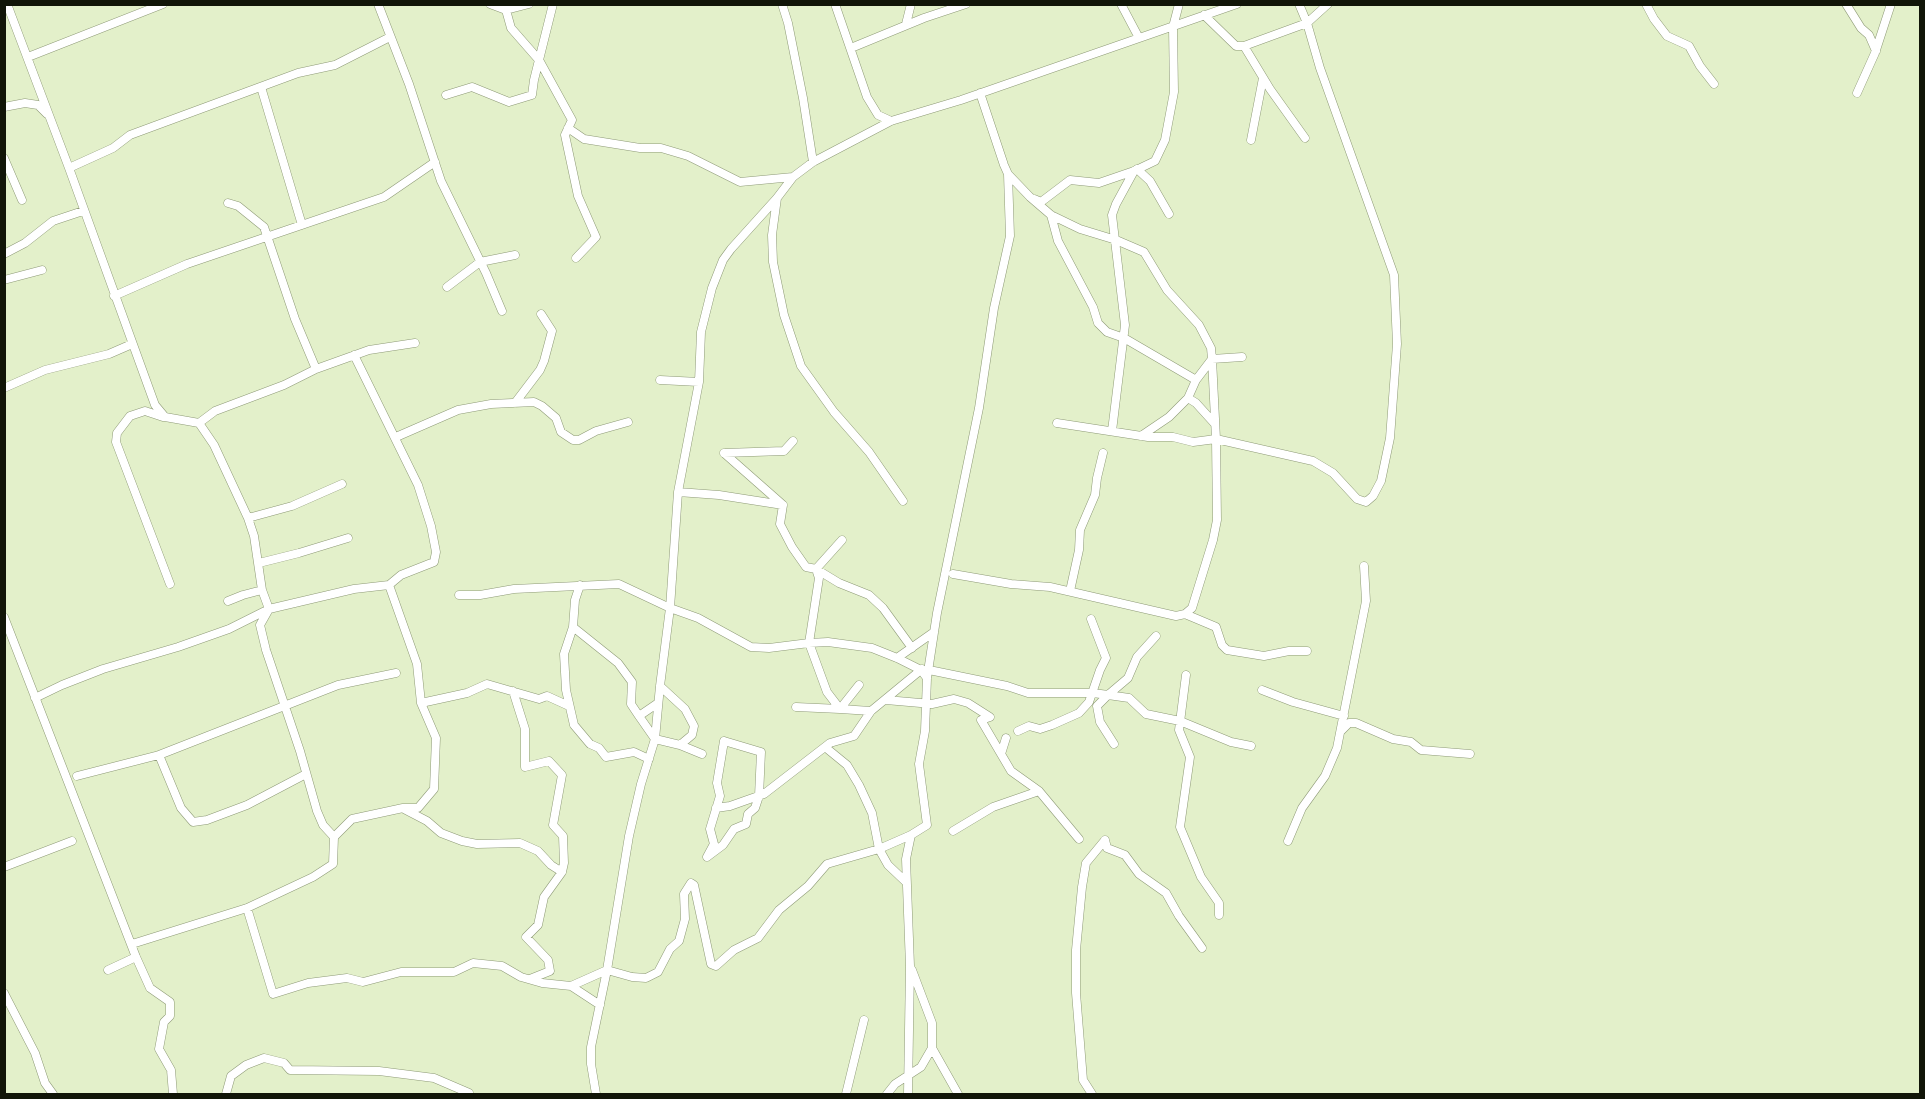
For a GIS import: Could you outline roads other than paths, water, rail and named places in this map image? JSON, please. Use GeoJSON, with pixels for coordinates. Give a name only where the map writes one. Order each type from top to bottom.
{"type":"FeatureCollection","features":[{"type":"Feature","properties":{"kind":"street"},"geometry":{"type":"LineString","coordinates":[[7,4],[155,405],[165,417]]}},
{"type":"Feature","properties":{"kind":"street"},"geometry":{"type":"LineString","coordinates":[[28,57],[163,4]]}},
{"type":"Feature","properties":{"kind":"street"},"geometry":{"type":"LineString","coordinates":[[378,4],[409,84],[441,181],[502,312]]}},
{"type":"Feature","properties":{"kind":"street"},"geometry":{"type":"LineString","coordinates":[[490,4],[506,10],[529,4]]}},
{"type":"Feature","properties":{"kind":"street"},"geometry":{"type":"LineString","coordinates":[[446,95],[472,87],[509,102],[532,95],[553,4]]}},
{"type":"Feature","properties":{"kind":"street"},"geometry":{"type":"LineString","coordinates":[[782,4],[803,98],[813,162]]}},
{"type":"Feature","properties":{"kind":"street"},"geometry":{"type":"LineString","coordinates":[[835,4],[867,97],[878,115],[891,121]]}},
{"type":"Feature","properties":{"kind":"street"},"geometry":{"type":"LineString","coordinates":[[906,24],[911,4]]}},
{"type":"Feature","properties":{"kind":"street"},"geometry":{"type":"LineString","coordinates":[[851,48],[906,24],[966,4]]}},
{"type":"Feature","properties":{"kind":"street"},"geometry":{"type":"LineString","coordinates":[[1121,4],[1139,38]]}},
{"type":"Feature","properties":{"kind":"street"},"geometry":{"type":"LineString","coordinates":[[1030,197],[1041,202],[1070,180],[1099,183],[1155,161],[1165,140],[1174,92],[1173,27],[1179,4]]}},
{"type":"Feature","properties":{"kind":"street"},"geometry":{"type":"LineString","coordinates":[[596,1095],[590,1051],[607,970],[629,836],[655,739],[670,608],[678,492],[699,382],[701,332],[716,274],[731,249],[793,177],[813,162],[891,121],[980,93],[1237,4]]}},
{"type":"Feature","properties":{"kind":"street"},"geometry":{"type":"LineString","coordinates":[[1057,423],[1141,436],[1173,437],[1194,442],[1216,439],[1313,461],[1333,473],[1362,502],[1370,499],[1381,481],[1390,438],[1397,345],[1394,275],[1299,4]]}},
{"type":"Feature","properties":{"kind":"street"},"geometry":{"type":"LineString","coordinates":[[1646,4],[1667,36],[1689,46],[1700,66],[1714,84]]}},
{"type":"Feature","properties":{"kind":"street"},"geometry":{"type":"LineString","coordinates":[[1846,4],[1869,35],[1876,51]]}},
{"type":"Feature","properties":{"kind":"street"},"geometry":{"type":"LineString","coordinates":[[1857,93],[1876,51],[1891,4]]}},
{"type":"Feature","properties":{"kind":"street"},"geometry":{"type":"LineString","coordinates":[[1204,15],[1236,46],[1244,46],[1307,23],[1325,5]]}},
{"type":"Feature","properties":{"kind":"street"},"geometry":{"type":"LineString","coordinates":[[506,10],[511,28],[539,60],[572,120],[565,135],[578,196],[596,237],[576,258]]}},
{"type":"Feature","properties":{"kind":"street"},"geometry":{"type":"LineString","coordinates":[[69,168],[113,148],[130,135],[298,73],[335,65],[390,37]]}},
{"type":"Feature","properties":{"kind":"street"},"geometry":{"type":"LineString","coordinates":[[1244,46],[1263,78],[1305,138]]}},
{"type":"Feature","properties":{"kind":"street"},"geometry":{"type":"LineString","coordinates":[[1251,140],[1263,78]]}},
{"type":"Feature","properties":{"kind":"street"},"geometry":{"type":"LineString","coordinates":[[261,87],[302,225]]}},
{"type":"Feature","properties":{"kind":"street"},"geometry":{"type":"LineString","coordinates":[[571,986],[607,970],[639,978],[646,978],[658,972],[670,949],[681,938],[685,918],[684,894],[691,883],[694,885],[711,964],[716,966],[734,950],[758,938],[779,910],[812,881],[825,866],[879,849],[927,825],[919,771],[925,731],[926,670],[979,408],[994,308],[1010,236],[1008,174],[988,123],[980,93]]}},
{"type":"Feature","properties":{"kind":"street"},"geometry":{"type":"LineString","coordinates":[[4,107],[38,105],[50,116]]}},
{"type":"Feature","properties":{"kind":"street"},"geometry":{"type":"LineString","coordinates":[[568,128],[584,139],[640,148],[661,148],[688,156],[740,182],[793,177]]}},
{"type":"Feature","properties":{"kind":"street"},"geometry":{"type":"LineString","coordinates":[[4,158],[22,200]]}},
{"type":"Feature","properties":{"kind":"street"},"geometry":{"type":"LineString","coordinates":[[114,296],[187,264],[384,197],[435,162]]}},
{"type":"Feature","properties":{"kind":"street"},"geometry":{"type":"LineString","coordinates":[[1136,170],[1150,181],[1169,213]]}},
{"type":"Feature","properties":{"kind":"street"},"geometry":{"type":"LineString","coordinates":[[1112,431],[1125,325],[1112,215],[1136,170]]}},
{"type":"Feature","properties":{"kind":"street"},"geometry":{"type":"LineString","coordinates":[[1008,174],[1051,215],[1080,229],[1135,247],[1146,255],[1167,290],[1199,325],[1211,348],[1216,439],[1217,519],[1194,603],[1185,614]]}},
{"type":"Feature","properties":{"kind":"street"},"geometry":{"type":"LineString","coordinates":[[777,198],[772,235],[773,262],[784,315],[801,366],[834,412],[869,452],[903,501]]}},
{"type":"Feature","properties":{"kind":"street"},"geometry":{"type":"LineString","coordinates":[[228,202],[238,206],[264,227],[266,238],[316,369]]}},
{"type":"Feature","properties":{"kind":"street"},"geometry":{"type":"LineString","coordinates":[[4,254],[25,243],[53,221],[83,211]]}},
{"type":"Feature","properties":{"kind":"street"},"geometry":{"type":"LineString","coordinates":[[1051,215],[1058,241],[1094,307],[1098,323],[1107,332],[1124,338],[1196,380]]}},
{"type":"Feature","properties":{"kind":"street"},"geometry":{"type":"LineString","coordinates":[[447,287],[480,262],[515,255]]}},
{"type":"Feature","properties":{"kind":"street"},"geometry":{"type":"LineString","coordinates":[[4,280],[42,270]]}},
{"type":"Feature","properties":{"kind":"street"},"geometry":{"type":"LineString","coordinates":[[515,403],[540,370],[552,331],[541,314]]}},
{"type":"Feature","properties":{"kind":"street"},"geometry":{"type":"LineString","coordinates":[[199,423],[215,411],[284,385],[316,369],[369,350],[415,343]]}},
{"type":"Feature","properties":{"kind":"street"},"geometry":{"type":"LineString","coordinates":[[4,388],[45,370],[109,354],[132,344]]}},
{"type":"Feature","properties":{"kind":"street"},"geometry":{"type":"LineString","coordinates":[[35,698],[103,669],[229,629],[269,609],[354,589],[388,585],[402,575],[434,562],[436,552],[424,500],[396,437],[354,355]]}},
{"type":"Feature","properties":{"kind":"street"},"geometry":{"type":"LineString","coordinates":[[1141,436],[1169,417],[1188,398],[1196,380],[1212,359],[1242,357]]}},
{"type":"Feature","properties":{"kind":"street"},"geometry":{"type":"LineString","coordinates":[[660,380],[699,382]]}},
{"type":"Feature","properties":{"kind":"street"},"geometry":{"type":"LineString","coordinates":[[527,387],[534,402]]}},
{"type":"Feature","properties":{"kind":"street"},"geometry":{"type":"LineString","coordinates":[[1188,398],[1196,403],[1215,424]]}},
{"type":"Feature","properties":{"kind":"street"},"geometry":{"type":"LineString","coordinates":[[396,437],[458,410],[491,404],[534,402],[556,418],[561,432],[573,440],[579,440],[596,431],[628,422]]}},
{"type":"Feature","properties":{"kind":"street"},"geometry":{"type":"LineString","coordinates":[[170,584],[116,442],[117,433],[130,416],[145,411],[199,423],[214,445],[248,518],[254,536],[262,590],[269,609],[260,625],[266,650],[323,825],[334,837]]}},
{"type":"Feature","properties":{"kind":"street"},"geometry":{"type":"LineString","coordinates":[[783,505],[724,453],[784,451],[794,441]]}},
{"type":"Feature","properties":{"kind":"street"},"geometry":{"type":"LineString","coordinates":[[1070,591],[1079,550],[1080,530],[1095,495],[1096,478],[1103,453]]}},
{"type":"Feature","properties":{"kind":"street"},"geometry":{"type":"LineString","coordinates":[[248,518],[292,506],[342,484]]}},
{"type":"Feature","properties":{"kind":"street"},"geometry":{"type":"LineString","coordinates":[[678,492],[719,495],[783,505]]}},
{"type":"Feature","properties":{"kind":"street"},"geometry":{"type":"LineString","coordinates":[[783,505],[780,524],[806,567],[816,569],[839,583],[869,595],[883,608],[912,648]]}},
{"type":"Feature","properties":{"kind":"street"},"geometry":{"type":"LineString","coordinates":[[259,562],[348,538]]}},
{"type":"Feature","properties":{"kind":"street"},"geometry":{"type":"LineString","coordinates":[[816,569],[842,540]]}},
{"type":"Feature","properties":{"kind":"street"},"geometry":{"type":"LineString","coordinates":[[1288,842],[1302,808],[1325,776],[1337,748],[1366,601],[1364,566]]}},
{"type":"Feature","properties":{"kind":"street"},"geometry":{"type":"LineString","coordinates":[[816,569],[819,578],[809,642],[827,692],[840,709]]}},
{"type":"Feature","properties":{"kind":"street"},"geometry":{"type":"LineString","coordinates":[[953,574],[1011,584],[1050,586],[1176,616],[1185,614],[1216,627],[1224,647],[1230,651],[1264,656],[1288,651],[1307,651]]}},
{"type":"Feature","properties":{"kind":"street"},"geometry":{"type":"LineString","coordinates":[[459,595],[604,583],[622,585],[670,608],[698,618],[752,647],[828,642],[873,648],[926,670],[1006,686],[1028,693],[1093,693],[1129,698],[1146,714],[1180,721],[1231,742],[1251,746]]}},
{"type":"Feature","properties":{"kind":"street"},"geometry":{"type":"LineString","coordinates":[[132,944],[247,908],[313,877],[333,864],[334,837],[352,819],[403,808],[418,808],[434,789],[436,738],[421,703],[417,664],[388,585]]}},
{"type":"Feature","properties":{"kind":"street"},"geometry":{"type":"LineString","coordinates":[[580,585],[575,600],[573,627],[564,654],[566,690],[574,724],[590,744],[599,748],[606,757],[634,753],[649,759]]}},
{"type":"Feature","properties":{"kind":"street"},"geometry":{"type":"LineString","coordinates":[[228,602],[262,590]]}},
{"type":"Feature","properties":{"kind":"street"},"geometry":{"type":"LineString","coordinates":[[4,617],[136,957],[150,988],[171,1002],[170,1016],[164,1022],[159,1048],[171,1070],[173,1095]]}},
{"type":"Feature","properties":{"kind":"street"},"geometry":{"type":"LineString","coordinates":[[1018,731],[1029,726],[1040,729],[1079,713],[1089,702],[1106,658],[1091,619]]}},
{"type":"Feature","properties":{"kind":"street"},"geometry":{"type":"LineString","coordinates":[[573,627],[618,663],[632,682],[631,704],[655,739],[680,745],[702,754]]}},
{"type":"Feature","properties":{"kind":"street"},"geometry":{"type":"LineString","coordinates":[[897,658],[934,632]]}},
{"type":"Feature","properties":{"kind":"street"},"geometry":{"type":"LineString","coordinates":[[1114,744],[1100,722],[1096,706],[1128,678],[1137,657],[1156,636]]}},
{"type":"Feature","properties":{"kind":"street"},"geometry":{"type":"LineString","coordinates":[[716,808],[730,806],[759,796],[836,740],[854,736],[872,711],[926,670]]}},
{"type":"Feature","properties":{"kind":"street"},"geometry":{"type":"LineString","coordinates":[[77,776],[159,755],[338,685],[396,672]]}},
{"type":"Feature","properties":{"kind":"street"},"geometry":{"type":"LineString","coordinates":[[1186,675],[1179,730],[1190,757],[1180,827],[1201,877],[1219,903],[1219,915]]}},
{"type":"Feature","properties":{"kind":"street"},"geometry":{"type":"LineString","coordinates":[[421,703],[467,693],[487,684],[539,699],[547,696],[570,706]]}},
{"type":"Feature","properties":{"kind":"street"},"geometry":{"type":"LineString","coordinates":[[660,686],[685,709],[694,726],[692,735],[680,745]]}},
{"type":"Feature","properties":{"kind":"street"},"geometry":{"type":"LineString","coordinates":[[840,709],[859,686]]}},
{"type":"Feature","properties":{"kind":"street"},"geometry":{"type":"LineString","coordinates":[[1262,690],[1293,702],[1344,716]]}},
{"type":"Feature","properties":{"kind":"street"},"geometry":{"type":"LineString","coordinates":[[513,691],[525,729],[525,767],[549,761],[562,775],[554,825],[563,836],[564,863],[562,872],[544,897],[538,925],[526,937],[548,960],[550,971],[529,980]]}},
{"type":"Feature","properties":{"kind":"street"},"geometry":{"type":"LineString","coordinates":[[886,700],[936,704],[954,699],[968,703],[984,712],[990,718],[981,718],[981,721],[1011,771],[1040,791],[1079,839]]}},
{"type":"Feature","properties":{"kind":"street"},"geometry":{"type":"LineString","coordinates":[[639,716],[658,703]]}},
{"type":"Feature","properties":{"kind":"street"},"geometry":{"type":"LineString","coordinates":[[796,707],[872,711]]}},
{"type":"Feature","properties":{"kind":"street"},"geometry":{"type":"LineString","coordinates":[[1341,730],[1349,723],[1356,723],[1393,739],[1411,742],[1421,750],[1470,754]]}},
{"type":"Feature","properties":{"kind":"street"},"geometry":{"type":"LineString","coordinates":[[1001,754],[1006,738]]}},
{"type":"Feature","properties":{"kind":"street"},"geometry":{"type":"LineString","coordinates":[[724,741],[761,752],[759,796],[755,808],[748,814],[746,824],[734,829],[723,844],[707,857],[714,844],[710,829],[716,808],[720,796],[717,783],[724,741]]}},
{"type":"Feature","properties":{"kind":"street"},"geometry":{"type":"LineString","coordinates":[[825,747],[847,765],[872,813],[879,849],[888,865],[906,882]]}},
{"type":"Feature","properties":{"kind":"street"},"geometry":{"type":"LineString","coordinates":[[159,755],[181,808],[194,822],[207,820],[246,805],[306,774]]}},
{"type":"Feature","properties":{"kind":"street"},"geometry":{"type":"LineString","coordinates":[[953,831],[993,807],[1040,791]]}},
{"type":"Feature","properties":{"kind":"street"},"geometry":{"type":"LineString","coordinates":[[403,808],[427,821],[441,833],[462,842],[520,843],[538,851],[551,865],[562,872]]}},
{"type":"Feature","properties":{"kind":"street"},"geometry":{"type":"LineString","coordinates":[[908,1095],[910,966],[906,859],[911,835]]}},
{"type":"Feature","properties":{"kind":"street"},"geometry":{"type":"LineString","coordinates":[[1092,1095],[1083,1080],[1076,993],[1076,950],[1086,863],[1105,840],[1107,848],[1125,855],[1139,874],[1166,893],[1202,948]]}},
{"type":"Feature","properties":{"kind":"street"},"geometry":{"type":"LineString","coordinates":[[4,867],[72,841]]}},
{"type":"Feature","properties":{"kind":"street"},"geometry":{"type":"LineString","coordinates":[[247,908],[273,994],[308,983],[347,978],[363,982],[401,972],[454,972],[473,963],[502,966],[529,980],[571,986],[600,1005]]}},
{"type":"Feature","properties":{"kind":"street"},"geometry":{"type":"LineString","coordinates":[[108,970],[136,957]]}},
{"type":"Feature","properties":{"kind":"street"},"geometry":{"type":"LineString","coordinates":[[887,1095],[895,1084],[924,1064],[932,1048],[932,1023],[910,966]]}},
{"type":"Feature","properties":{"kind":"street"},"geometry":{"type":"LineString","coordinates":[[4,993],[35,1053],[45,1083],[52,1095]]}},
{"type":"Feature","properties":{"kind":"street"},"geometry":{"type":"LineString","coordinates":[[846,1095],[864,1020]]}},
{"type":"Feature","properties":{"kind":"street"},"geometry":{"type":"LineString","coordinates":[[932,1048],[958,1095]]}},
{"type":"Feature","properties":{"kind":"street"},"geometry":{"type":"LineString","coordinates":[[226,1095],[231,1076],[246,1065],[264,1058],[284,1063],[290,1070],[379,1071],[434,1078],[469,1093]]}}]}
